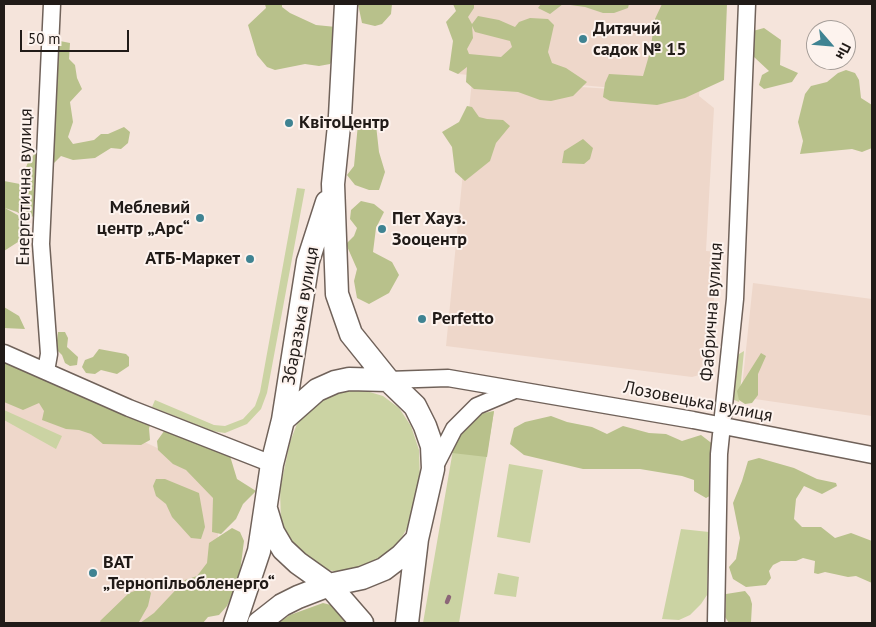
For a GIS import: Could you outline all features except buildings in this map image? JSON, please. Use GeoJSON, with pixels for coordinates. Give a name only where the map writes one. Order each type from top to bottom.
{"type":"FeatureCollection","features":[{"type":"Feature","properties":{"kind":"main road","name":"Збаразька вулиця"},"geometry":{"type":"LineString","coordinates":[[346,4],[340,116],[333,184],[334,260],[337,294],[351,334],[388,380],[415,406],[432,446],[434,469],[417,539],[407,623]]}},
{"type":"Feature","properties":{"kind":"main road","name":"Збаразька вулиця"},"geometry":{"type":"LineString","coordinates":[[235,623],[259,551],[272,464],[283,420],[308,261],[333,184]]}},
{"type":"Feature","properties":{"kind":"main road"},"geometry":{"type":"LineString","coordinates":[[283,420],[317,390],[335,382],[349,379],[388,380]]}},
{"type":"Feature","properties":{"kind":"main road"},"geometry":{"type":"LineString","coordinates":[[265,506],[273,532],[283,549],[298,563],[329,585],[362,623]]}},
{"type":"Feature","properties":{"kind":"main road"},"geometry":{"type":"LineString","coordinates":[[259,623],[282,605],[329,585],[362,578],[384,569],[401,556],[417,539]]}},
{"type":"Feature","properties":{"kind":"street","name":"Енергетична вулиця"},"geometry":{"type":"LineString","coordinates":[[46,372],[49,354],[41,244],[52,4]]}},
{"type":"Feature","properties":{"kind":"street","name":"Фабрична вулиця"},"geometry":{"type":"LineString","coordinates":[[716,623],[719,454],[735,299],[747,4]]}},
{"type":"Feature","properties":{"kind":"street"},"geometry":{"type":"LineString","coordinates":[[4,353],[129,408],[272,464]]}},
{"type":"Feature","properties":{"kind":"street","name":"Лозовецька вулиця"},"geometry":{"type":"LineString","coordinates":[[388,380],[448,378],[722,426],[872,455]]}},
{"type":"Feature","properties":{"kind":"street"},"geometry":{"type":"LineString","coordinates":[[434,469],[454,429],[477,406],[515,390]]}},
{"type":"Feature","properties":{"kind":"shaded area"},"geometry":{"type":"Polygon","coordinates":[[[464,4],[707,4],[699,96],[714,108],[706,251],[719,252],[706,373],[692,377],[446,346],[472,80],[658,92],[458,74],[464,4]]]}},
{"type":"Feature","properties":{"kind":"shaded area"},"geometry":{"type":"Polygon","coordinates":[[[753,283],[872,299],[872,416],[741,397],[753,283]]]}},
{"type":"Feature","properties":{"kind":"shaded area"},"geometry":{"type":"Polygon","coordinates":[[[4,377],[220,477],[217,560],[146,623],[4,623],[4,377]]]}},
{"type":"Feature","properties":{"kind":"green space"},"geometry":{"type":"Polygon","coordinates":[[[265,4],[282,4],[282,7],[290,13],[316,25],[336,27],[338,52],[330,64],[319,66],[305,64],[275,70],[267,67],[257,55],[248,25],[266,8],[265,4]]]}},
{"type":"Feature","properties":{"kind":"green space"},"geometry":{"type":"Polygon","coordinates":[[[358,4],[392,4],[391,14],[382,24],[375,26],[362,23],[358,4]]]}},
{"type":"Feature","properties":{"kind":"green space"},"geometry":{"type":"Polygon","coordinates":[[[453,4],[474,4],[474,8],[468,17],[472,24],[478,16],[499,20],[515,27],[519,22],[530,18],[548,19],[554,25],[548,52],[552,63],[566,68],[587,82],[573,96],[551,101],[540,100],[518,92],[474,89],[466,82],[467,67],[458,74],[449,70],[453,41],[446,22],[456,11],[453,4]],[[472,26],[473,38],[467,49],[469,54],[501,57],[512,47],[510,41],[475,32],[472,26]]]}},
{"type":"Feature","properties":{"kind":"green space"},"geometry":{"type":"Polygon","coordinates":[[[541,4],[563,4],[550,14],[538,8],[541,4]]]}},
{"type":"Feature","properties":{"kind":"green space"},"geometry":{"type":"Polygon","coordinates":[[[563,4],[629,4],[628,8],[614,13],[603,13],[585,7],[563,4]]]}},
{"type":"Feature","properties":{"kind":"green space"},"geometry":{"type":"Polygon","coordinates":[[[662,4],[727,4],[724,80],[685,98],[657,105],[610,101],[603,97],[605,83],[609,74],[643,76],[650,52],[655,19],[662,4]]]}},
{"type":"Feature","properties":{"kind":"green space"},"geometry":{"type":"Polygon","coordinates":[[[764,28],[781,40],[780,65],[798,73],[792,82],[764,89],[759,85],[762,75],[769,71],[754,57],[749,42],[753,31],[764,28]]]}},
{"type":"Feature","properties":{"kind":"green space"},"geometry":{"type":"Polygon","coordinates":[[[60,41],[70,43],[69,59],[75,65],[77,78],[82,89],[70,102],[73,122],[68,137],[73,144],[94,140],[101,134],[108,134],[124,127],[130,132],[128,143],[121,149],[111,148],[95,158],[73,160],[61,156],[54,163],[52,158],[53,75],[60,41]]]}},
{"type":"Feature","properties":{"kind":"green space"},"geometry":{"type":"Polygon","coordinates":[[[846,70],[855,73],[859,80],[861,98],[872,105],[872,148],[862,152],[852,149],[800,154],[803,141],[798,122],[805,94],[811,86],[827,82],[838,73],[846,70]]]}},
{"type":"Feature","properties":{"kind":"green space"},"geometry":{"type":"Polygon","coordinates":[[[467,106],[472,107],[479,117],[503,120],[510,126],[496,143],[490,161],[465,181],[455,172],[452,147],[442,132],[459,122],[467,106]]]}},
{"type":"Feature","properties":{"kind":"green space"},"geometry":{"type":"Polygon","coordinates":[[[358,124],[376,125],[379,152],[385,172],[379,190],[369,190],[355,185],[347,175],[354,166],[358,124]]]}},
{"type":"Feature","properties":{"kind":"green space"},"geometry":{"type":"Polygon","coordinates":[[[583,139],[593,148],[590,159],[584,164],[562,163],[564,151],[583,139]]]}},
{"type":"Feature","properties":{"kind":"green space"},"geometry":{"type":"Polygon","coordinates":[[[36,152],[40,161],[37,214],[28,219],[17,212],[5,208],[23,218],[26,229],[18,242],[4,251],[4,181],[20,184],[28,162],[36,152]]]}},
{"type":"Feature","properties":{"kind":"green space"},"geometry":{"type":"Polygon","coordinates":[[[297,188],[305,189],[267,393],[261,409],[247,424],[225,433],[212,431],[152,407],[155,400],[214,425],[225,426],[243,419],[255,406],[260,392],[297,188]]]}},
{"type":"Feature","properties":{"kind":"green space"},"geometry":{"type":"Polygon","coordinates":[[[361,201],[374,204],[384,212],[376,228],[373,252],[392,262],[399,275],[389,293],[369,304],[357,298],[354,281],[357,269],[346,244],[354,236],[357,228],[350,219],[351,210],[361,201]]]}},
{"type":"Feature","properties":{"kind":"green space"},"geometry":{"type":"Polygon","coordinates":[[[4,307],[19,316],[25,329],[4,328],[4,307]]]}},
{"type":"Feature","properties":{"kind":"green space"},"geometry":{"type":"Polygon","coordinates":[[[58,332],[65,332],[68,338],[67,347],[78,357],[77,365],[70,366],[65,363],[62,355],[56,349],[58,332]]]}},
{"type":"Feature","properties":{"kind":"green space"},"geometry":{"type":"Polygon","coordinates":[[[99,349],[126,354],[129,357],[129,366],[117,374],[101,370],[95,374],[86,373],[82,367],[85,360],[93,357],[99,349]]]}},
{"type":"Feature","properties":{"kind":"green space"},"geometry":{"type":"Polygon","coordinates":[[[4,351],[155,415],[149,428],[150,440],[141,445],[103,444],[91,434],[79,430],[66,429],[42,420],[44,411],[39,403],[23,410],[4,402],[4,351]]]}},
{"type":"Feature","properties":{"kind":"green space"},"geometry":{"type":"Polygon","coordinates":[[[744,351],[739,402],[732,399],[736,359],[744,351]]]}},
{"type":"Feature","properties":{"kind":"green space"},"geometry":{"type":"Polygon","coordinates":[[[761,353],[766,356],[758,374],[758,395],[752,403],[745,404],[739,400],[737,391],[761,353]]]}},
{"type":"Feature","properties":{"kind":"green space"},"geometry":{"type":"Polygon","coordinates":[[[363,390],[383,396],[399,408],[411,426],[419,450],[420,479],[409,525],[396,547],[376,563],[349,571],[333,571],[318,567],[295,551],[281,524],[280,489],[290,442],[300,416],[322,398],[344,391],[363,390]]]}},
{"type":"Feature","properties":{"kind":"green space"},"geometry":{"type":"Polygon","coordinates":[[[4,410],[62,436],[56,449],[4,420],[4,410]]]}},
{"type":"Feature","properties":{"kind":"green space"},"geometry":{"type":"Polygon","coordinates":[[[494,411],[459,623],[423,623],[453,450],[483,413],[494,411]]]}},
{"type":"Feature","properties":{"kind":"green space"},"geometry":{"type":"Polygon","coordinates":[[[494,411],[487,457],[452,453],[463,429],[474,416],[494,411]]]}},
{"type":"Feature","properties":{"kind":"green space"},"geometry":{"type":"Polygon","coordinates":[[[551,416],[567,422],[592,427],[607,434],[623,426],[649,433],[666,434],[682,441],[701,435],[714,445],[717,492],[706,498],[694,491],[694,480],[682,476],[640,469],[583,469],[524,455],[510,444],[514,428],[525,422],[551,416]]]}},
{"type":"Feature","properties":{"kind":"green space"},"geometry":{"type":"Polygon","coordinates":[[[167,427],[230,456],[237,479],[256,491],[243,504],[236,519],[221,534],[212,532],[213,498],[186,470],[173,464],[158,450],[157,441],[167,427]]]}},
{"type":"Feature","properties":{"kind":"green space"},"geometry":{"type":"Polygon","coordinates":[[[759,458],[794,468],[817,479],[836,483],[837,486],[822,494],[804,486],[796,499],[794,519],[802,527],[821,527],[835,538],[851,533],[872,541],[872,583],[856,576],[848,577],[825,572],[814,573],[815,561],[803,558],[796,561],[781,561],[773,565],[769,571],[771,578],[766,585],[746,587],[733,579],[729,567],[736,559],[740,538],[733,503],[748,461],[759,458]]]}},
{"type":"Feature","properties":{"kind":"green space"},"geometry":{"type":"Polygon","coordinates":[[[509,464],[543,470],[530,543],[497,537],[509,464]]]}},
{"type":"Feature","properties":{"kind":"green space"},"geometry":{"type":"Polygon","coordinates":[[[156,479],[165,479],[199,493],[205,527],[201,539],[191,538],[172,517],[166,504],[156,496],[153,486],[156,479]]]}},
{"type":"Feature","properties":{"kind":"green space"},"geometry":{"type":"Polygon","coordinates":[[[232,528],[240,532],[244,541],[239,581],[227,606],[219,615],[208,617],[203,623],[140,623],[154,613],[185,580],[197,576],[207,563],[209,543],[232,528]]]}},
{"type":"Feature","properties":{"kind":"green space"},"geometry":{"type":"Polygon","coordinates":[[[681,529],[709,532],[707,595],[690,615],[679,620],[662,619],[681,529]]]}},
{"type":"Feature","properties":{"kind":"green space"},"geometry":{"type":"Polygon","coordinates":[[[498,573],[519,577],[516,597],[494,594],[498,573]]]}},
{"type":"Feature","properties":{"kind":"green space"},"geometry":{"type":"Polygon","coordinates":[[[146,587],[151,593],[148,606],[139,622],[101,623],[100,621],[129,593],[146,587]]]}},
{"type":"Feature","properties":{"kind":"green space"},"geometry":{"type":"Polygon","coordinates":[[[745,591],[750,597],[752,604],[751,622],[729,623],[725,617],[726,594],[745,591]]]}},
{"type":"Feature","properties":{"kind":"green space"},"geometry":{"type":"Polygon","coordinates":[[[323,603],[339,607],[347,613],[345,623],[278,623],[290,615],[323,603]]]}},
{"type":"Feature","properties":{"kind":"waterway"},"geometry":{"type":"LineString","coordinates":[[447,602],[449,597]]}},
{"type":"Feature","properties":{"kind":"place","name":"Дитячий садок № 15"},"geometry":{"type":"Point","coordinates":[583,39]}},
{"type":"Feature","properties":{"kind":"place","name":"КвітоЦентр"},"geometry":{"type":"Point","coordinates":[289,123]}},
{"type":"Feature","properties":{"kind":"place","name":"Меблевий центр „Арс“"},"geometry":{"type":"Point","coordinates":[200,218]}},
{"type":"Feature","properties":{"kind":"place","name":"Пет Хауз. Зооцентр"},"geometry":{"type":"Point","coordinates":[382,229]}},
{"type":"Feature","properties":{"kind":"place","name":"АТБ-Маркет"},"geometry":{"type":"Point","coordinates":[250,259]}},
{"type":"Feature","properties":{"kind":"place","name":"Perfetto"},"geometry":{"type":"Point","coordinates":[422,319]}},
{"type":"Feature","properties":{"kind":"place","name":"ВАТ „Тернопільобленерго“"},"geometry":{"type":"Point","coordinates":[93,573]}}]}
